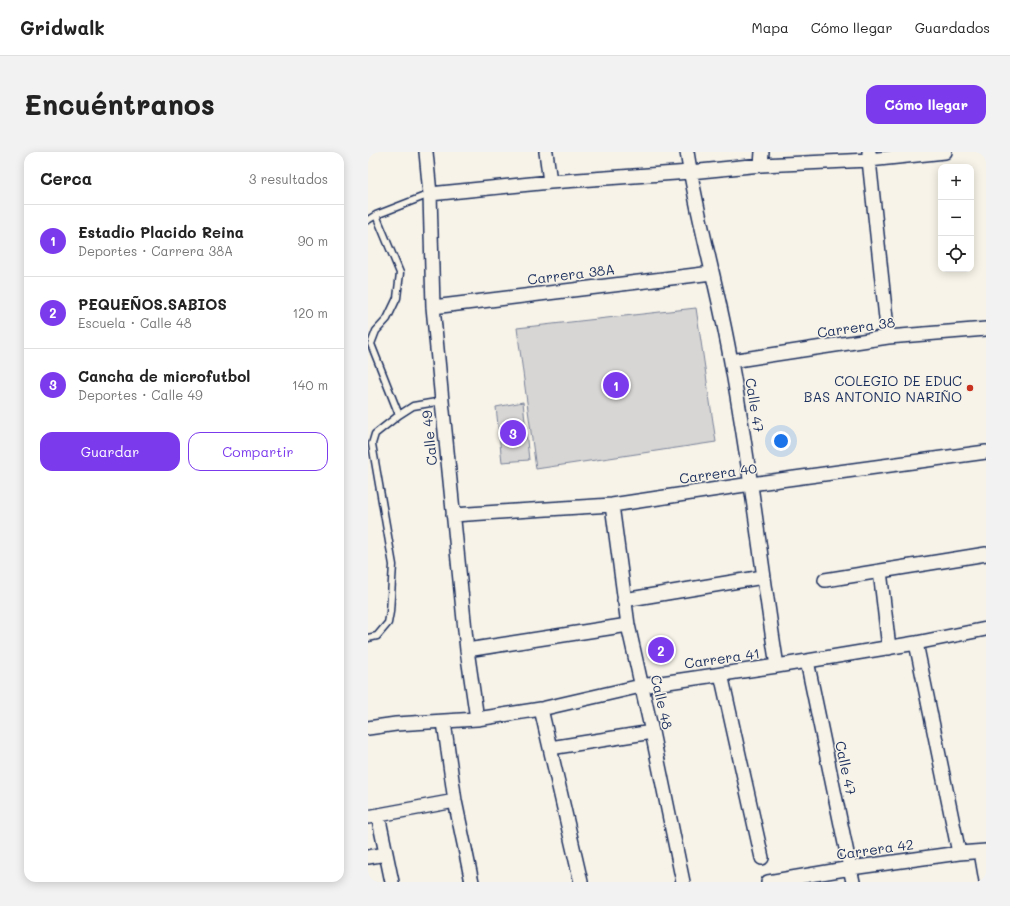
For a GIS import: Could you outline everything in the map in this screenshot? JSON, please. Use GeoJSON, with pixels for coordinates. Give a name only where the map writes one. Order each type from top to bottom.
{"type":"FeatureCollection","features":[{"type":"Feature","properties":{"kind":"street","name":"Calle 49"},"geometry":{"type":"LineString","coordinates":[[426,152],[430,194],[433,307],[467,650],[477,719]]}},
{"type":"Feature","properties":{"kind":"street"},"geometry":{"type":"LineString","coordinates":[[546,152],[550,182]]}},
{"type":"Feature","properties":{"kind":"street","name":"Calle 47"},"geometry":{"type":"LineString","coordinates":[[687,152],[731,361],[751,484],[763,577],[777,666]]}},
{"type":"Feature","properties":{"kind":"street"},"geometry":{"type":"LineString","coordinates":[[761,166],[762,152]]}},
{"type":"Feature","properties":{"kind":"street"},"geometry":{"type":"LineString","coordinates":[[430,194],[550,182],[690,172],[869,156],[945,152]]}},
{"type":"Feature","properties":{"kind":"street"},"geometry":{"type":"LineString","coordinates":[[869,156],[888,337]]}},
{"type":"Feature","properties":{"kind":"street","name":"Carrera 38A"},"geometry":{"type":"LineString","coordinates":[[433,307],[712,273]]}},
{"type":"Feature","properties":{"kind":"street","name":"Carrera 38"},"geometry":{"type":"LineString","coordinates":[[731,361],[888,337],[986,329]]}},
{"type":"Feature","properties":{"kind":"street","name":"Carrera 40"},"geometry":{"type":"LineString","coordinates":[[453,515],[612,505],[751,484],[986,452]]}},
{"type":"Feature","properties":{"kind":"street","name":"Calle 48"},"geometry":{"type":"LineString","coordinates":[[612,505],[628,625],[683,882]]}},
{"type":"Feature","properties":{"kind":"street"},"geometry":{"type":"LineString","coordinates":[[825,580],[986,554]]}},
{"type":"Feature","properties":{"kind":"street"},"geometry":{"type":"LineString","coordinates":[[880,571],[889,648]]}},
{"type":"Feature","properties":{"kind":"street"},"geometry":{"type":"LineString","coordinates":[[624,600],[763,577]]}},
{"type":"Feature","properties":{"kind":"street"},"geometry":{"type":"LineString","coordinates":[[467,650],[628,625]]}},
{"type":"Feature","properties":{"kind":"street","name":"Carrera 41"},"geometry":{"type":"LineString","coordinates":[[368,728],[396,724],[477,719],[540,709],[641,686],[889,648],[986,629]]}},
{"type":"Feature","properties":{"kind":"street"},"geometry":{"type":"LineString","coordinates":[[916,643],[959,853]]}},
{"type":"Feature","properties":{"kind":"street","name":"Calle 47"},"geometry":{"type":"LineString","coordinates":[[807,661],[853,882]]}},
{"type":"Feature","properties":{"kind":"street"},"geometry":{"type":"LineString","coordinates":[[721,674],[762,858]]}},
{"type":"Feature","properties":{"kind":"street"},"geometry":{"type":"LineString","coordinates":[[540,709],[581,882]]}},
{"type":"Feature","properties":{"kind":"street"},"geometry":{"type":"LineString","coordinates":[[444,722],[455,801],[472,882]]}},
{"type":"Feature","properties":{"kind":"street"},"geometry":{"type":"LineString","coordinates":[[550,748],[652,732]]}},
{"type":"Feature","properties":{"kind":"street"},"geometry":{"type":"LineString","coordinates":[[392,882],[386,854],[373,816],[455,801]]}},
{"type":"Feature","properties":{"kind":"street"},"geometry":{"type":"LineString","coordinates":[[983,851],[986,881]]}},
{"type":"Feature","properties":{"kind":"street","name":"Carrera 42"},"geometry":{"type":"LineString","coordinates":[[768,882],[851,868],[983,851]]}},
{"type":"Feature","properties":{"kind":"street"},"geometry":{"type":"LineString","coordinates":[[368,857],[386,854]]}},
{"type":"Feature","properties":{"kind":"lane"},"geometry":{"type":"LineString","coordinates":[[368,220],[376,215],[430,194]]}},
{"type":"Feature","properties":{"kind":"lane"},"geometry":{"type":"LineString","coordinates":[[376,215],[400,273],[397,298],[387,319],[376,331],[371,344],[399,415]]}},
{"type":"Feature","properties":{"kind":"lane"},"geometry":{"type":"LineString","coordinates":[[368,638],[377,636],[388,623],[394,565],[372,444],[375,434],[413,406],[442,401]]}},
{"type":"Feature","properties":{"kind":"shaded area"},"geometry":{"type":"Polygon","coordinates":[[[696,308],[716,442],[536,469],[517,328],[696,308]]]}},
{"type":"Feature","properties":{"kind":"shaded area"},"geometry":{"type":"Polygon","coordinates":[[[523,402],[529,460],[502,462],[496,407],[523,402]]]}},
{"type":"Feature","properties":{"kind":"place","name":"Estadio Placido Reina"},"geometry":{"type":"Point","coordinates":[616,385]}},
{"type":"Feature","properties":{"kind":"place","name":"COLEGIO DE EDUC BAS ANTONIO NARIÑO"},"geometry":{"type":"Point","coordinates":[970,388]}},
{"type":"Feature","properties":{"kind":"place","name":"Cancha de microfutbol"},"geometry":{"type":"Point","coordinates":[513,433]}},
{"type":"Feature","properties":{"kind":"place","name":"PEQUEÑOS.SABIOS"},"geometry":{"type":"Point","coordinates":[661,650]}}]}
